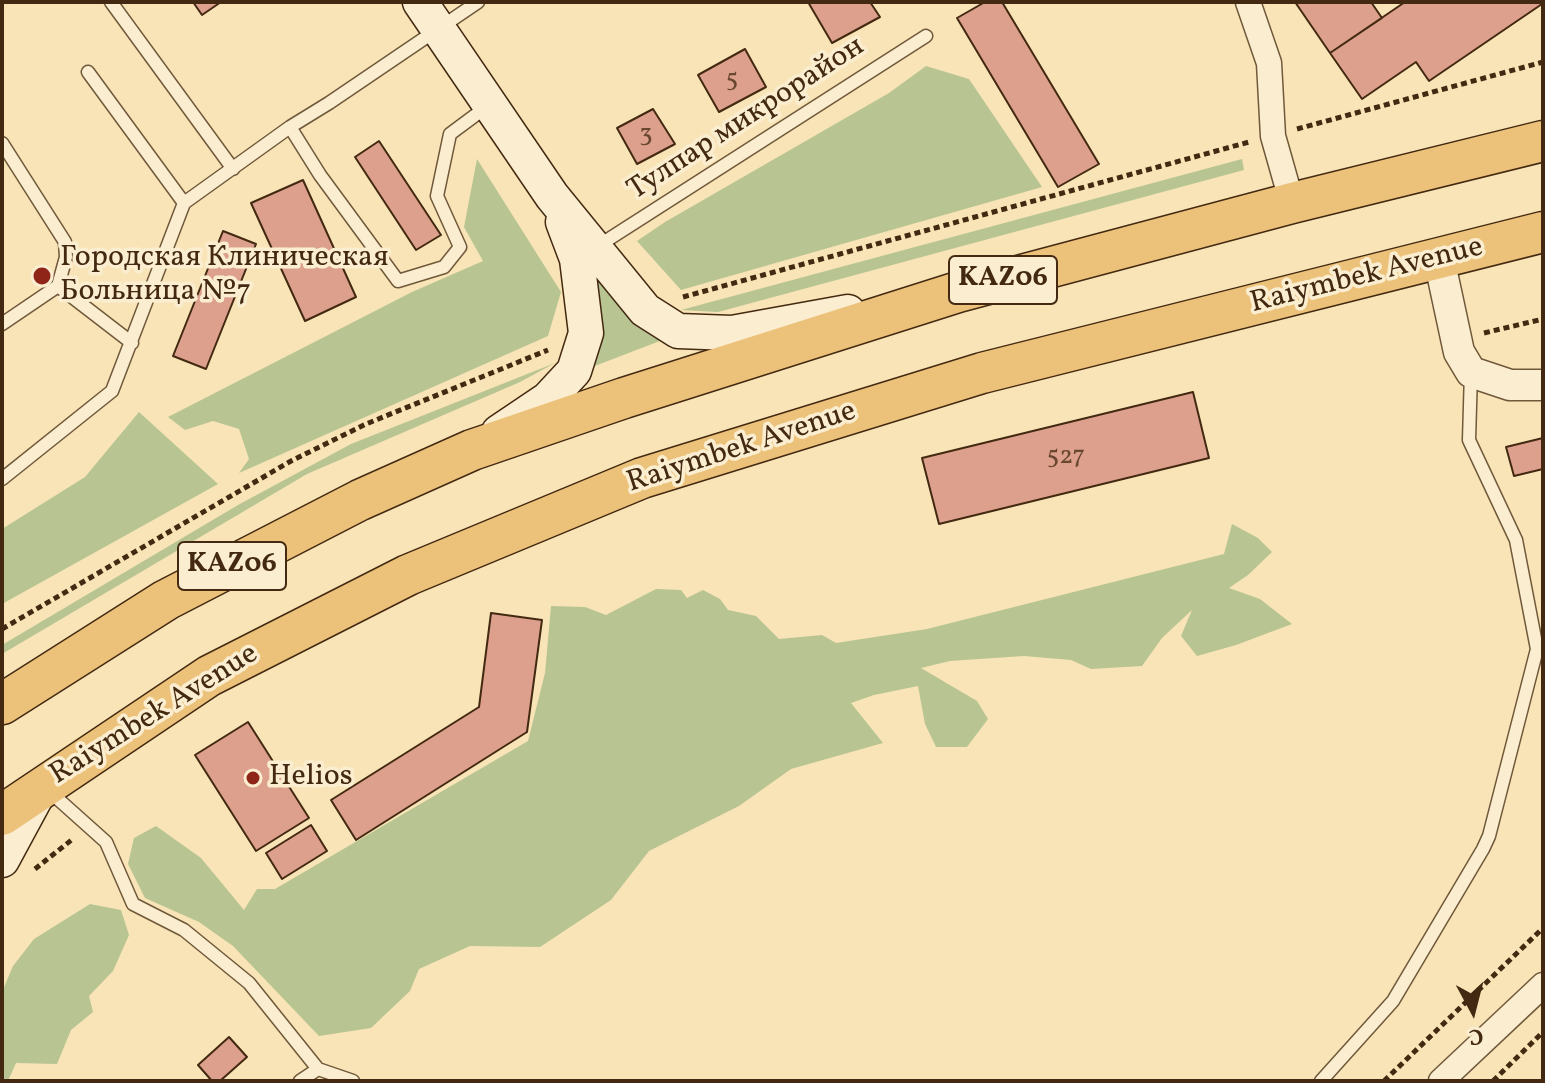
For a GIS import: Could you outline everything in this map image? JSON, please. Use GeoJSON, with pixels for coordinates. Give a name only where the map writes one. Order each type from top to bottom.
{"type":"FeatureCollection","features":[{"type":"Feature","properties":{"kind":"highway","name":"KАZ06"},"geometry":{"type":"LineString","coordinates":[[2,704],[166,600],[360,500],[472,450],[624,398],[958,292],[1292,203],[1543,141]]}},
{"type":"Feature","properties":{"kind":"highway","name":"Raiymbek Avenue"},"geometry":{"type":"LineString","coordinates":[[2,815],[209,676],[408,575],[642,478],[982,373],[1543,232]]}},
{"type":"Feature","properties":{"kind":"main road"},"geometry":{"type":"LineString","coordinates":[[429,16],[552,196],[645,310],[678,331],[732,333],[958,292]]}},
{"type":"Feature","properties":{"kind":"main road"},"geometry":{"type":"LineString","coordinates":[[472,450],[548,399],[574,371],[586,333],[577,259],[552,196]]}},
{"type":"Feature","properties":{"kind":"main road"},"geometry":{"type":"LineString","coordinates":[[14,868],[43,785]]}},
{"type":"Feature","properties":{"kind":"street"},"geometry":{"type":"LineString","coordinates":[[1248,2],[1269,63],[1273,136],[1292,203]]}},
{"type":"Feature","properties":{"kind":"street"},"geometry":{"type":"LineString","coordinates":[[1439,259],[1459,352],[1471,372],[1510,385],[1543,385]]}},
{"type":"Feature","properties":{"kind":"street"},"geometry":{"type":"LineString","coordinates":[[1441,1081],[1543,985]]}},
{"type":"Feature","properties":{"kind":"lane"},"geometry":{"type":"LineString","coordinates":[[111,2],[233,169]]}},
{"type":"Feature","properties":{"kind":"lane"},"geometry":{"type":"LineString","coordinates":[[2,479],[112,391],[184,203],[290,127],[429,16],[478,2]]}},
{"type":"Feature","properties":{"kind":"lane","name":"Тулпар микрорайон"},"geometry":{"type":"LineString","coordinates":[[595,248],[926,36]]}},
{"type":"Feature","properties":{"kind":"lane"},"geometry":{"type":"LineString","coordinates":[[88,72],[184,203]]}},
{"type":"Feature","properties":{"kind":"lane"},"geometry":{"type":"LineString","coordinates":[[290,127],[320,175],[398,281],[444,267],[460,247],[437,196],[450,134],[490,105]]}},
{"type":"Feature","properties":{"kind":"lane"},"geometry":{"type":"LineString","coordinates":[[2,143],[65,242],[66,257],[58,286],[2,324]]}},
{"type":"Feature","properties":{"kind":"lane"},"geometry":{"type":"LineString","coordinates":[[58,286],[132,343]]}},
{"type":"Feature","properties":{"kind":"lane"},"geometry":{"type":"LineString","coordinates":[[1321,1081],[1393,1001],[1483,849],[1489,836],[1537,649],[1516,540],[1469,440],[1471,372]]}},
{"type":"Feature","properties":{"kind":"lane"},"geometry":{"type":"LineString","coordinates":[[43,785],[106,842],[133,904],[184,930],[249,983],[318,1069],[353,1081]]}},
{"type":"Feature","properties":{"kind":"lane"},"geometry":{"type":"LineString","coordinates":[[300,1081],[318,1069]]}},
{"type":"Feature","properties":{"kind":"path"},"geometry":{"type":"LineString","coordinates":[[1456,340],[1543,319]]}},
{"type":"Feature","properties":{"kind":"path"},"geometry":{"type":"LineString","coordinates":[[14,868],[89,827]]}},
{"type":"Feature","properties":{"kind":"path"},"geometry":{"type":"LineString","coordinates":[[1384,1081],[1543,928]]}},
{"type":"Feature","properties":{"kind":"path"},"geometry":{"type":"LineString","coordinates":[[1493,1081],[1543,1032]]}},
{"type":"Feature","properties":{"kind":"green space"},"geometry":{"type":"Polygon","coordinates":[[[926,66],[969,79],[1042,187],[681,290],[637,241],[889,93],[926,66]]]}},
{"type":"Feature","properties":{"kind":"green space"},"geometry":{"type":"Polygon","coordinates":[[[477,159],[561,292],[548,336],[239,473],[249,459],[239,429],[213,421],[185,430],[168,417],[412,292],[483,261],[464,227],[477,159]]]}},
{"type":"Feature","properties":{"kind":"green space"},"geometry":{"type":"Polygon","coordinates":[[[1242,159],[1244,170],[718,312],[681,310],[1242,159]]]}},
{"type":"Feature","properties":{"kind":"green space"},"geometry":{"type":"Polygon","coordinates":[[[577,238],[665,339],[587,369],[577,238]]]}},
{"type":"Feature","properties":{"kind":"green space"},"geometry":{"type":"Polygon","coordinates":[[[555,363],[520,382],[307,474],[2,654],[2,645],[238,505],[351,444],[555,363]]]}},
{"type":"Feature","properties":{"kind":"green space"},"geometry":{"type":"Polygon","coordinates":[[[139,412],[218,484],[2,604],[2,529],[85,477],[139,412]]]}},
{"type":"Feature","properties":{"kind":"green space"},"geometry":{"type":"Polygon","coordinates":[[[1232,524],[1258,538],[1272,552],[1229,588],[1260,599],[1292,624],[1197,656],[1181,636],[1192,610],[1162,638],[1142,666],[1091,669],[1071,660],[1024,656],[950,661],[921,668],[977,701],[988,719],[967,747],[936,747],[925,724],[918,686],[851,703],[883,743],[791,769],[739,806],[649,851],[611,900],[540,947],[470,946],[419,969],[410,991],[371,1028],[319,1036],[233,946],[199,922],[145,898],[128,864],[134,838],[156,826],[201,858],[244,910],[257,889],[275,889],[528,741],[545,673],[551,606],[585,607],[606,615],[656,589],[681,590],[687,598],[703,590],[720,599],[728,610],[756,616],[779,639],[822,635],[836,643],[927,629],[1224,554],[1232,524]]]}},
{"type":"Feature","properties":{"kind":"green space"},"geometry":{"type":"Polygon","coordinates":[[[90,904],[121,910],[129,935],[113,971],[89,996],[93,1012],[71,1030],[57,1064],[16,1063],[8,1081],[2,1081],[2,992],[13,966],[34,939],[90,904]]]}},
{"type":"Feature","properties":{"kind":"building"},"geometry":{"type":"Polygon","coordinates":[[[193,2],[221,2],[202,15],[193,2]]]}},
{"type":"Feature","properties":{"kind":"building"},"geometry":{"type":"Polygon","coordinates":[[[808,2],[870,2],[880,17],[832,43],[808,2]]]}},
{"type":"Feature","properties":{"kind":"building"},"geometry":{"type":"Polygon","coordinates":[[[985,2],[1002,2],[1099,164],[1058,187],[957,18],[985,2]]]}},
{"type":"Feature","properties":{"kind":"building"},"geometry":{"type":"Polygon","coordinates":[[[1295,2],[1371,2],[1382,18],[1330,53],[1295,2]]]}},
{"type":"Feature","properties":{"kind":"building"},"geometry":{"type":"Polygon","coordinates":[[[1405,2],[1542,4],[1429,81],[1416,62],[1362,99],[1330,53],[1405,2]]]}},
{"type":"Feature","properties":{"kind":"building"},"geometry":{"type":"Polygon","coordinates":[[[745,49],[766,87],[719,112],[698,75],[745,49]]]}},
{"type":"Feature","properties":{"kind":"building"},"geometry":{"type":"Polygon","coordinates":[[[653,109],[675,144],[637,164],[617,128],[653,109]]]}},
{"type":"Feature","properties":{"kind":"building"},"geometry":{"type":"Polygon","coordinates":[[[379,141],[441,235],[416,250],[355,157],[379,141]]]}},
{"type":"Feature","properties":{"kind":"building"},"geometry":{"type":"Polygon","coordinates":[[[303,180],[356,297],[305,321],[251,203],[303,180]]]}},
{"type":"Feature","properties":{"kind":"building"},"geometry":{"type":"Polygon","coordinates":[[[223,231],[256,244],[206,369],[173,356],[223,231]]]}},
{"type":"Feature","properties":{"kind":"building"},"geometry":{"type":"Polygon","coordinates":[[[1193,392],[1209,458],[939,524],[922,458],[1193,392]]]}},
{"type":"Feature","properties":{"kind":"building"},"geometry":{"type":"Polygon","coordinates":[[[1543,438],[1543,469],[1514,476],[1506,447],[1543,438]]]}},
{"type":"Feature","properties":{"kind":"building"},"geometry":{"type":"Polygon","coordinates":[[[491,613],[542,620],[527,732],[356,840],[331,800],[479,707],[491,613]]]}},
{"type":"Feature","properties":{"kind":"building"},"geometry":{"type":"Polygon","coordinates":[[[248,722],[309,818],[256,851],[195,755],[248,722]]]}},
{"type":"Feature","properties":{"kind":"building"},"geometry":{"type":"Polygon","coordinates":[[[311,825],[327,851],[282,879],[266,853],[311,825]]]}},
{"type":"Feature","properties":{"kind":"building"},"geometry":{"type":"Polygon","coordinates":[[[229,1037],[247,1057],[220,1081],[212,1081],[198,1065],[229,1037]]]}},
{"type":"Feature","properties":{"kind":"place","name":"Городская Клиническая Больница №7"},"geometry":{"type":"Point","coordinates":[42,276]}},
{"type":"Feature","properties":{"kind":"place","name":"Helios"},"geometry":{"type":"Point","coordinates":[253,778]}}]}
